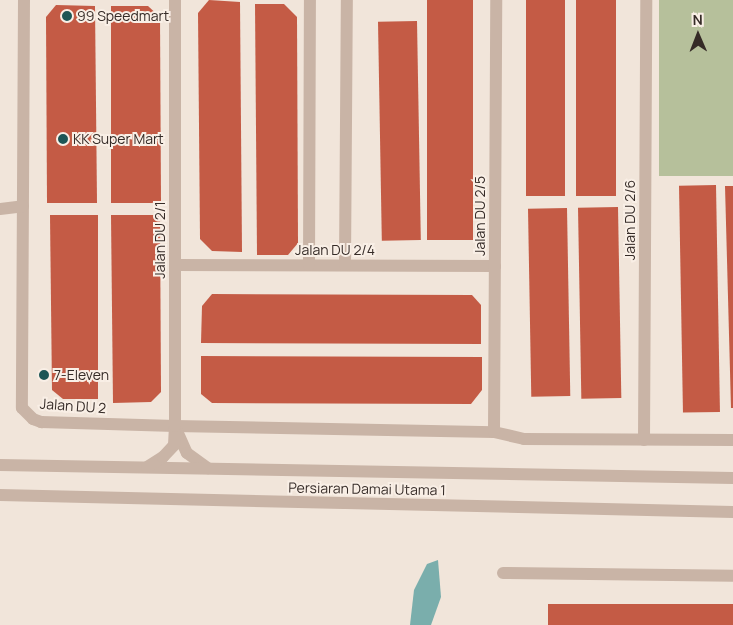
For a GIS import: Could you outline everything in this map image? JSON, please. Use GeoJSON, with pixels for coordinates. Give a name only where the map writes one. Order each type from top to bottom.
{"type":"FeatureCollection","features":[{"type":"Feature","properties":{"kind":"street","name":"Jalan DU 2"},"geometry":{"type":"LineString","coordinates":[[24,0],[22,408],[41,422],[175,426]]}},
{"type":"Feature","properties":{"kind":"street","name":"Jalan DU 2/1"},"geometry":{"type":"LineString","coordinates":[[146,468],[163,458],[174,445],[175,0]]}},
{"type":"Feature","properties":{"kind":"street"},"geometry":{"type":"LineString","coordinates":[[309,265],[310,0]]}},
{"type":"Feature","properties":{"kind":"street"},"geometry":{"type":"LineString","coordinates":[[345,265],[347,0]]}},
{"type":"Feature","properties":{"kind":"street","name":"Jalan DU 2/5"},"geometry":{"type":"LineString","coordinates":[[494,432],[496,0]]}},
{"type":"Feature","properties":{"kind":"street","name":"Jalan DU 2/6"},"geometry":{"type":"LineString","coordinates":[[644,440],[646,0]]}},
{"type":"Feature","properties":{"kind":"street"},"geometry":{"type":"LineString","coordinates":[[0,209],[23,206]]}},
{"type":"Feature","properties":{"kind":"street","name":"Jalan DU 2/4"},"geometry":{"type":"LineString","coordinates":[[175,265],[495,266]]}},
{"type":"Feature","properties":{"kind":"street"},"geometry":{"type":"LineString","coordinates":[[210,469],[187,453],[175,426],[494,432],[524,439],[733,440]]}},
{"type":"Feature","properties":{"kind":"street","name":"Persiaran Damai Utama 1"},"geometry":{"type":"LineString","coordinates":[[1,465],[733,478]]}},
{"type":"Feature","properties":{"kind":"street","name":"Persiaran Damai Utama 1"},"geometry":{"type":"LineString","coordinates":[[0,495],[733,512]]}},
{"type":"Feature","properties":{"kind":"street"},"geometry":{"type":"LineString","coordinates":[[503,573],[733,576]]}},
{"type":"Feature","properties":{"kind":"green space"},"geometry":{"type":"Polygon","coordinates":[[[659,0],[733,0],[733,176],[659,176],[659,0]]]}},
{"type":"Feature","properties":{"kind":"water"},"geometry":{"type":"Polygon","coordinates":[[[438,560],[441,597],[431,625],[410,625],[414,590],[427,564],[438,560]]]}},
{"type":"Feature","properties":{"kind":"building"},"geometry":{"type":"Polygon","coordinates":[[[209,0],[240,2],[242,252],[212,251],[200,239],[198,13],[209,0]]]}},
{"type":"Feature","properties":{"kind":"building"},"geometry":{"type":"Polygon","coordinates":[[[427,0],[473,0],[473,240],[427,240],[427,0]]]}},
{"type":"Feature","properties":{"kind":"building"},"geometry":{"type":"Polygon","coordinates":[[[526,0],[565,0],[565,196],[526,196],[526,0]]]}},
{"type":"Feature","properties":{"kind":"building"},"geometry":{"type":"Polygon","coordinates":[[[576,0],[616,0],[616,196],[576,196],[576,0]]]}},
{"type":"Feature","properties":{"kind":"building"},"geometry":{"type":"Polygon","coordinates":[[[255,4],[284,4],[297,17],[298,243],[288,255],[257,255],[255,4]]]}},
{"type":"Feature","properties":{"kind":"building"},"geometry":{"type":"Polygon","coordinates":[[[56,5],[95,6],[97,203],[47,203],[46,17],[56,5]]]}},
{"type":"Feature","properties":{"kind":"building"},"geometry":{"type":"Polygon","coordinates":[[[111,6],[148,6],[160,17],[161,203],[111,203],[111,6]]]}},
{"type":"Feature","properties":{"kind":"building"},"geometry":{"type":"Polygon","coordinates":[[[417,21],[421,240],[382,241],[378,22],[417,21]]]}},
{"type":"Feature","properties":{"kind":"building"},"geometry":{"type":"Polygon","coordinates":[[[716,185],[720,412],[683,413],[679,186],[716,185]]]}},
{"type":"Feature","properties":{"kind":"building"},"geometry":{"type":"Polygon","coordinates":[[[725,186],[733,186],[733,408],[731,408],[725,186]]]}},
{"type":"Feature","properties":{"kind":"building"},"geometry":{"type":"Polygon","coordinates":[[[618,207],[621,398],[581,399],[578,208],[618,207]]]}},
{"type":"Feature","properties":{"kind":"building"},"geometry":{"type":"Polygon","coordinates":[[[567,208],[570,396],[531,397],[528,209],[567,208]]]}},
{"type":"Feature","properties":{"kind":"building"},"geometry":{"type":"Polygon","coordinates":[[[50,215],[98,215],[98,399],[63,399],[52,390],[50,215]]]}},
{"type":"Feature","properties":{"kind":"building"},"geometry":{"type":"Polygon","coordinates":[[[111,215],[160,215],[161,392],[151,402],[113,403],[111,215]]]}},
{"type":"Feature","properties":{"kind":"building"},"geometry":{"type":"Polygon","coordinates":[[[212,294],[472,295],[481,305],[481,344],[201,343],[202,306],[212,294]]]}},
{"type":"Feature","properties":{"kind":"building"},"geometry":{"type":"Polygon","coordinates":[[[201,356],[482,357],[482,390],[471,404],[212,403],[201,394],[201,356]]]}},
{"type":"Feature","properties":{"kind":"building"},"geometry":{"type":"Polygon","coordinates":[[[548,604],[733,604],[733,625],[548,625],[548,604]]]}},
{"type":"Feature","properties":{"kind":"place","name":"99 Speedmart"},"geometry":{"type":"Point","coordinates":[67,16]}},
{"type":"Feature","properties":{"kind":"place","name":"KK Super Mart"},"geometry":{"type":"Point","coordinates":[63,139]}},
{"type":"Feature","properties":{"kind":"place","name":"7-Eleven"},"geometry":{"type":"Point","coordinates":[44,375]}}]}
